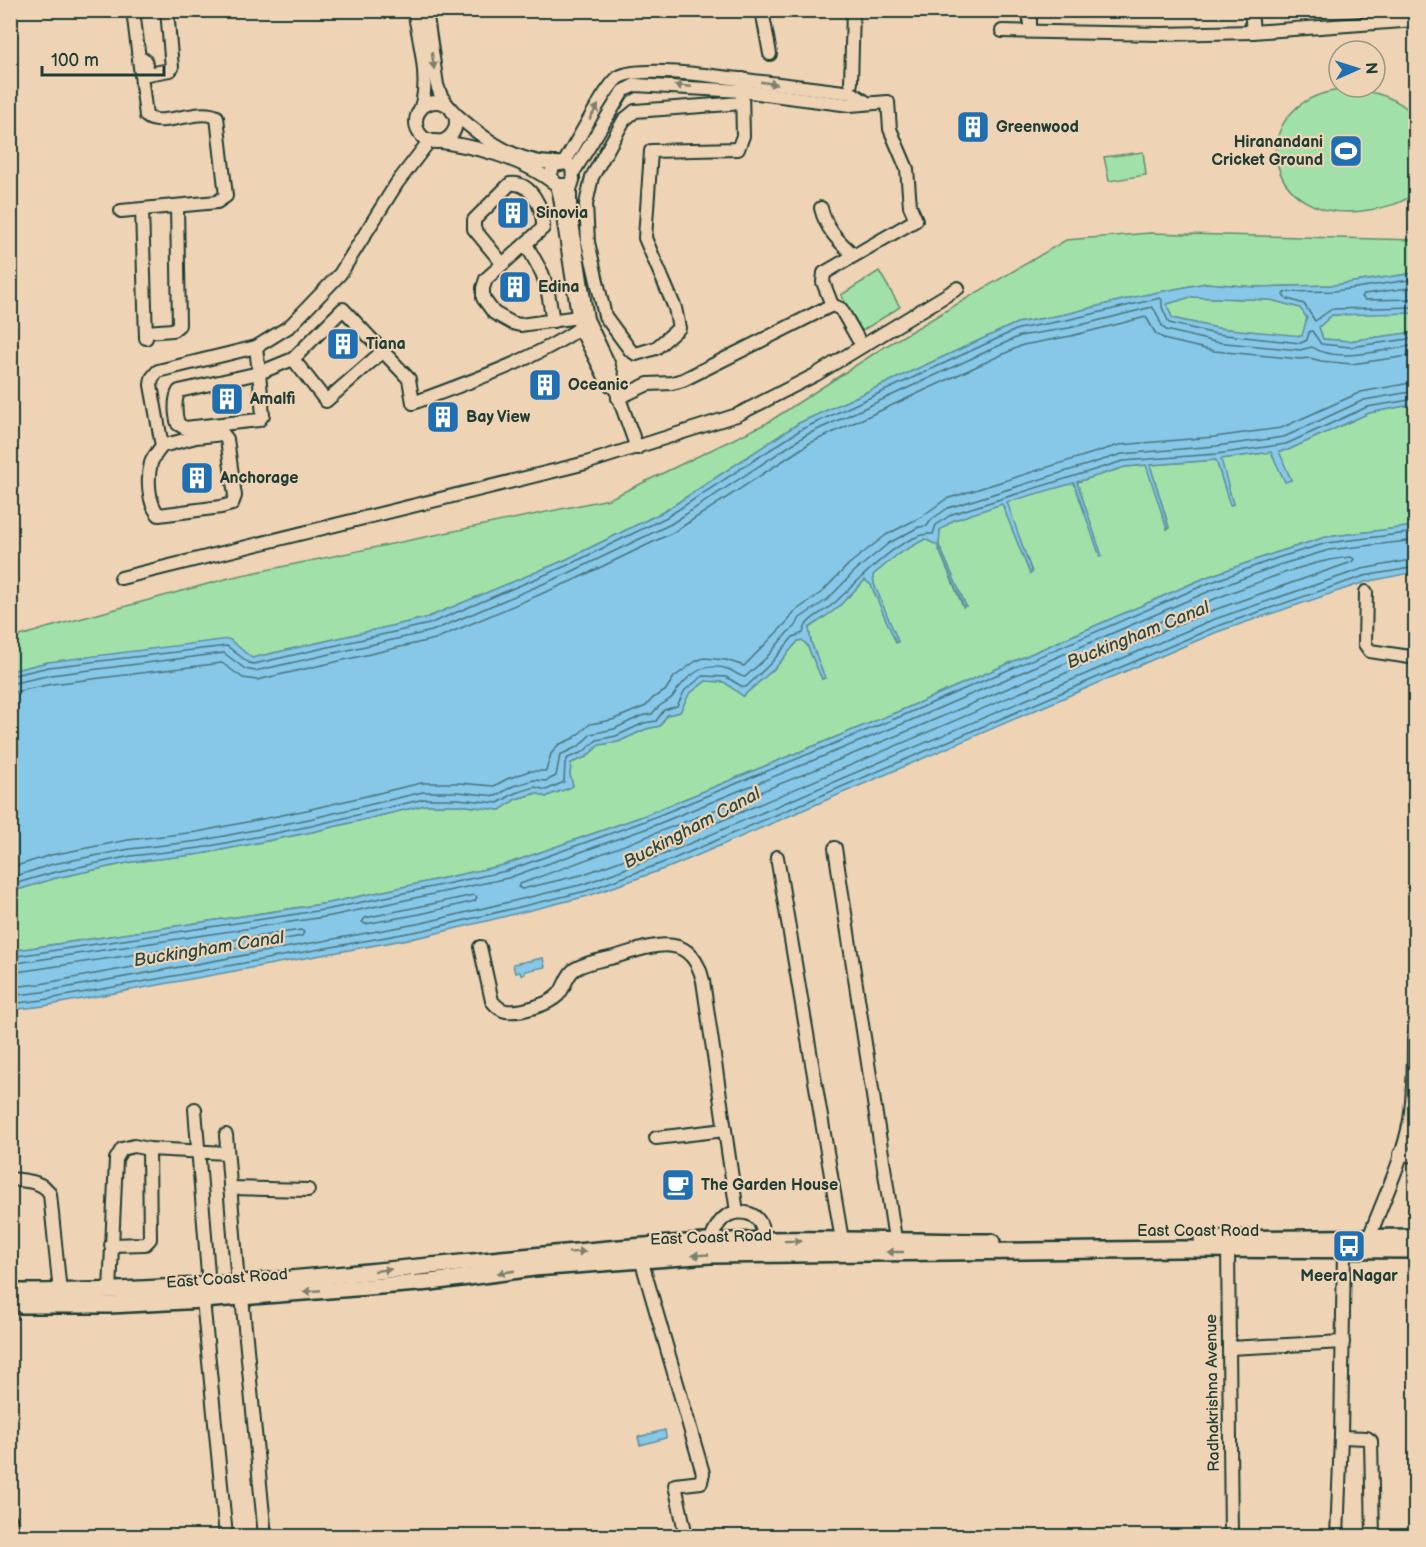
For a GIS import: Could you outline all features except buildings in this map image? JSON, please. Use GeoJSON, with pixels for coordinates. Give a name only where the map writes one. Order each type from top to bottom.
{"type":"FeatureCollection","features":[{"type":"Feature","properties":{"kind":"main road","name":"East Coast Road"},"geometry":{"type":"LineString","coordinates":[[240,1291],[535,1255],[711,1242],[895,1239],[1001,1242],[1416,1237]]}},
{"type":"Feature","properties":{"kind":"main road","name":"East Coast Road"},"geometry":{"type":"LineString","coordinates":[[10,1305],[110,1305],[206,1293],[431,1282],[534,1268],[710,1255],[1228,1249],[1416,1250]]}},
{"type":"Feature","properties":{"kind":"main road","name":"East Coast Road"},"geometry":{"type":"LineString","coordinates":[[10,1292],[206,1293]]}},
{"type":"Feature","properties":{"kind":"street"},"geometry":{"type":"LineString","coordinates":[[120,211],[216,202],[226,196],[217,117],[205,113],[154,121],[146,116],[133,10]]}},
{"type":"Feature","properties":{"kind":"street"},"geometry":{"type":"LineString","coordinates":[[140,10],[148,74],[172,68],[167,10]]}},
{"type":"Feature","properties":{"kind":"street"},"geometry":{"type":"LineString","coordinates":[[414,10],[424,81],[424,95],[417,127],[422,135],[432,141],[461,145],[499,156],[533,170],[555,184],[565,186],[567,169],[583,131],[609,88],[619,77],[666,73],[742,91]]}},
{"type":"Feature","properties":{"kind":"street"},"geometry":{"type":"LineString","coordinates":[[162,446],[151,385],[154,374],[158,371],[256,347],[290,326],[340,274],[371,228],[397,183],[432,141],[447,138],[453,130],[455,118],[443,100],[437,85],[426,10]]}},
{"type":"Feature","properties":{"kind":"street"},"geometry":{"type":"LineString","coordinates":[[762,10],[770,54]]}},
{"type":"Feature","properties":{"kind":"street"},"geometry":{"type":"LineString","coordinates":[[851,83],[853,10]]}},
{"type":"Feature","properties":{"kind":"street"},"geometry":{"type":"LineString","coordinates":[[1030,10],[1030,30]]}},
{"type":"Feature","properties":{"kind":"street"},"geometry":{"type":"LineString","coordinates":[[1251,10],[1253,32]]}},
{"type":"Feature","properties":{"kind":"street"},"geometry":{"type":"LineString","coordinates":[[1002,31],[1161,34],[1253,32],[1416,20]]}},
{"type":"Feature","properties":{"kind":"street"},"geometry":{"type":"LineString","coordinates":[[567,169],[594,140],[628,86],[641,84],[742,91],[852,93],[867,103],[888,102],[890,129],[907,169],[910,206],[916,220],[824,273],[823,282],[832,305],[841,309],[858,339]]}},
{"type":"Feature","properties":{"kind":"street"},"geometry":{"type":"LineString","coordinates":[[742,91],[744,136],[738,150],[651,151],[645,238],[675,308],[679,328],[656,348],[636,354],[630,350],[604,316],[588,242],[586,204],[592,177],[624,120],[635,111],[742,91]]}},
{"type":"Feature","properties":{"kind":"street"},"geometry":{"type":"LineString","coordinates":[[419,111],[426,104],[442,103],[478,132],[506,150],[532,161],[567,169]]}},
{"type":"Feature","properties":{"kind":"street"},"geometry":{"type":"LineString","coordinates":[[583,131],[594,140]]}},
{"type":"Feature","properties":{"kind":"street"},"geometry":{"type":"LineString","coordinates":[[567,169],[554,165],[550,172],[555,184],[581,320],[608,383],[617,394],[637,448]]}},
{"type":"Feature","properties":{"kind":"street"},"geometry":{"type":"LineString","coordinates":[[256,347],[259,373],[263,415],[262,417],[257,420],[196,432],[162,446],[152,461],[150,479],[151,500],[159,515],[221,507],[232,504],[235,496],[227,440],[223,434],[196,432],[178,424],[176,394],[179,391],[259,373],[293,359],[344,309],[409,379],[413,403],[562,340],[581,320],[567,169]]}},
{"type":"Feature","properties":{"kind":"street"},"geometry":{"type":"LineString","coordinates":[[502,263],[474,229],[474,220],[510,184],[517,183],[528,188],[541,210],[543,224],[541,231],[486,279],[483,298],[494,313],[520,325],[581,320]]}},
{"type":"Feature","properties":{"kind":"street"},"geometry":{"type":"LineString","coordinates":[[142,210],[146,336],[173,330],[179,325],[177,206]]}},
{"type":"Feature","properties":{"kind":"street"},"geometry":{"type":"LineString","coordinates":[[821,208],[824,222],[831,233],[854,255]]}},
{"type":"Feature","properties":{"kind":"street"},"geometry":{"type":"LineString","coordinates":[[526,244],[547,287],[553,321]]}},
{"type":"Feature","properties":{"kind":"street"},"geometry":{"type":"LineString","coordinates":[[121,578],[586,463],[736,415],[815,375],[958,288]]}},
{"type":"Feature","properties":{"kind":"street"},"geometry":{"type":"LineString","coordinates":[[617,394],[648,384],[683,380],[832,305]]}},
{"type":"Feature","properties":{"kind":"street"},"geometry":{"type":"LineString","coordinates":[[293,359],[326,400],[382,352]]}},
{"type":"Feature","properties":{"kind":"street"},"geometry":{"type":"LineString","coordinates":[[1366,592],[1365,644],[1370,651],[1416,658]]}},
{"type":"Feature","properties":{"kind":"street"},"geometry":{"type":"LineString","coordinates":[[835,848],[895,1239]]}},
{"type":"Feature","properties":{"kind":"street"},"geometry":{"type":"LineString","coordinates":[[777,857],[842,1240]]}},
{"type":"Feature","properties":{"kind":"street"},"geometry":{"type":"LineString","coordinates":[[480,947],[492,1001],[498,1008],[509,1012],[535,1007],[551,1000],[562,989],[569,973],[580,966],[651,946],[669,946],[689,952],[696,960],[703,981],[737,1212]]}},
{"type":"Feature","properties":{"kind":"street"},"geometry":{"type":"LineString","coordinates":[[1369,1238],[1410,1121],[1414,1037]]}},
{"type":"Feature","properties":{"kind":"street"},"geometry":{"type":"LineString","coordinates":[[195,1109],[206,1293],[226,1536]]}},
{"type":"Feature","properties":{"kind":"street"},"geometry":{"type":"LineString","coordinates":[[656,1138],[725,1130]]}},
{"type":"Feature","properties":{"kind":"street"},"geometry":{"type":"LineString","coordinates":[[226,1135],[265,1536]]}},
{"type":"Feature","properties":{"kind":"street"},"geometry":{"type":"LineString","coordinates":[[110,1291],[117,1154],[126,1146],[227,1153]]}},
{"type":"Feature","properties":{"kind":"street"},"geometry":{"type":"LineString","coordinates":[[111,1245],[145,1244],[150,1239],[149,1149]]}},
{"type":"Feature","properties":{"kind":"street"},"geometry":{"type":"LineString","coordinates":[[1400,1154],[1416,1156]]}},
{"type":"Feature","properties":{"kind":"street"},"geometry":{"type":"LineString","coordinates":[[11,1179],[41,1185],[47,1188],[50,1194],[60,1292]]}},
{"type":"Feature","properties":{"kind":"street"},"geometry":{"type":"LineString","coordinates":[[230,1188],[308,1190]]}},
{"type":"Feature","properties":{"kind":"street"},"geometry":{"type":"LineString","coordinates":[[711,1242],[713,1231],[721,1219],[737,1212],[752,1214],[757,1218],[765,1242]]}},
{"type":"Feature","properties":{"kind":"street","name":"Radhakrishna Avenue"},"geometry":{"type":"LineString","coordinates":[[1228,1249],[1231,1536]]}},
{"type":"Feature","properties":{"kind":"street"},"geometry":{"type":"LineString","coordinates":[[1337,1536],[1344,1250]]}},
{"type":"Feature","properties":{"kind":"street"},"geometry":{"type":"LineString","coordinates":[[641,1259],[703,1473],[701,1482],[675,1485],[687,1536]]}},
{"type":"Feature","properties":{"kind":"street"},"geometry":{"type":"LineString","coordinates":[[1229,1348],[1343,1341]]}},
{"type":"Feature","properties":{"kind":"street"},"geometry":{"type":"LineString","coordinates":[[1341,1437],[1366,1438],[1371,1441],[1373,1536]]}},
{"type":"Feature","properties":{"kind":"street"},"geometry":{"type":"LineString","coordinates":[[10,1519],[13,1536]]}},
{"type":"Feature","properties":{"kind":"green space","name":"Hiranandani Cricket Ground"},"geometry":{"type":"Polygon","coordinates":[[[1327,94],[1327,99],[1387,99],[1387,97],[1408,109],[1415,116],[1415,192],[1400,202],[1369,210],[1332,211],[1304,201],[1286,183],[1277,161],[1278,138],[1289,116],[1310,99],[1327,94]]]}},
{"type":"Feature","properties":{"kind":"green space"},"geometry":{"type":"Polygon","coordinates":[[[1143,152],[1146,175],[1109,181],[1104,157],[1143,152]]]}},
{"type":"Feature","properties":{"kind":"green space"},"geometry":{"type":"Polygon","coordinates":[[[1150,233],[1415,240],[1415,273],[1334,285],[1255,287],[1206,283],[1017,323],[799,423],[665,511],[565,560],[426,618],[252,658],[48,662],[11,671],[10,639],[50,627],[233,577],[609,499],[767,423],[881,349],[1066,240],[1150,233]]]}},
{"type":"Feature","properties":{"kind":"green space"},"geometry":{"type":"Polygon","coordinates":[[[879,271],[900,307],[862,331],[841,295],[879,271]]]}},
{"type":"Feature","properties":{"kind":"green space"},"geometry":{"type":"Polygon","coordinates":[[[1191,297],[1271,300],[1301,308],[1307,318],[1302,337],[1217,328],[1172,318],[1167,304],[1191,297]]]}},
{"type":"Feature","properties":{"kind":"green space"},"geometry":{"type":"Polygon","coordinates":[[[1415,313],[1415,332],[1349,341],[1323,339],[1319,327],[1332,315],[1415,313]]]}},
{"type":"Feature","properties":{"kind":"green space"},"geometry":{"type":"Polygon","coordinates":[[[1415,404],[1415,526],[1326,537],[1207,577],[902,710],[643,816],[504,865],[329,903],[11,951],[11,892],[56,878],[132,862],[201,854],[312,832],[425,805],[458,805],[500,810],[516,799],[537,793],[546,797],[573,786],[570,775],[571,763],[586,757],[599,745],[618,742],[646,729],[660,726],[667,715],[680,712],[689,694],[706,681],[724,682],[743,696],[775,668],[798,641],[802,640],[807,645],[822,679],[824,678],[811,642],[809,628],[836,609],[865,580],[871,585],[896,642],[898,642],[874,584],[873,575],[898,554],[925,539],[937,545],[963,607],[966,606],[939,545],[940,530],[954,520],[1002,503],[1030,574],[1032,572],[1006,502],[1074,482],[1101,556],[1077,482],[1125,467],[1147,465],[1167,529],[1169,527],[1150,465],[1216,460],[1230,505],[1233,504],[1220,459],[1271,452],[1285,481],[1291,480],[1278,451],[1288,450],[1369,413],[1415,404]]]}},
{"type":"Feature","properties":{"kind":"water"},"geometry":{"type":"Polygon","coordinates":[[[1415,273],[1415,313],[1332,315],[1319,327],[1323,339],[1349,341],[1415,332],[1415,404],[1369,413],[1288,450],[1279,451],[1291,480],[1285,482],[1271,452],[1221,459],[1233,504],[1230,505],[1216,460],[1150,465],[1169,528],[1167,529],[1146,465],[1125,467],[1077,482],[1102,556],[1100,557],[1074,483],[1007,502],[1032,573],[1030,574],[1002,504],[954,520],[940,530],[939,545],[966,606],[964,607],[937,545],[925,539],[898,554],[873,575],[874,584],[898,641],[896,643],[871,585],[865,580],[836,609],[809,628],[811,642],[825,678],[822,679],[807,645],[802,640],[798,641],[775,668],[743,696],[724,682],[706,681],[689,694],[680,712],[667,715],[660,726],[646,729],[618,742],[599,745],[586,757],[571,763],[570,775],[573,786],[546,797],[536,793],[516,799],[500,810],[458,805],[425,805],[312,832],[201,854],[132,862],[56,878],[11,892],[11,671],[48,662],[229,639],[252,658],[426,618],[565,560],[665,511],[799,423],[1017,323],[1206,283],[1255,287],[1334,285],[1415,273]],[[1191,297],[1167,304],[1172,318],[1217,328],[1302,336],[1307,318],[1300,308],[1271,300],[1191,297]]]}},
{"type":"Feature","properties":{"kind":"water","name":"Buckingham Canal"},"geometry":{"type":"Polygon","coordinates":[[[1415,526],[1415,572],[1365,582],[1217,632],[675,865],[588,896],[425,936],[44,1006],[11,1010],[11,951],[329,903],[504,865],[643,816],[902,710],[1207,577],[1326,537],[1415,526]]]}},
{"type":"Feature","properties":{"kind":"water"},"geometry":{"type":"Polygon","coordinates":[[[543,958],[545,967],[525,971],[525,974],[521,975],[520,972],[515,973],[513,964],[543,958]]]}},
{"type":"Feature","properties":{"kind":"water"},"geometry":{"type":"Polygon","coordinates":[[[665,1430],[666,1438],[640,1445],[638,1437],[665,1430]]]}},
{"type":"Feature","properties":{"kind":"place","name":"Greenwood"},"geometry":{"type":"Point","coordinates":[973,127]}},
{"type":"Feature","properties":{"kind":"place","name":"Hiranandani Cricket Ground"},"geometry":{"type":"Point","coordinates":[1346,151]}},
{"type":"Feature","properties":{"kind":"place","name":"Sinovia"},"geometry":{"type":"Point","coordinates":[513,213]}},
{"type":"Feature","properties":{"kind":"place","name":"Edina"},"geometry":{"type":"Point","coordinates":[515,287]}},
{"type":"Feature","properties":{"kind":"place","name":"Tiana"},"geometry":{"type":"Point","coordinates":[343,344]}},
{"type":"Feature","properties":{"kind":"place","name":"Oceanic"},"geometry":{"type":"Point","coordinates":[545,385]}},
{"type":"Feature","properties":{"kind":"place","name":"Amalfi"},"geometry":{"type":"Point","coordinates":[227,399]}},
{"type":"Feature","properties":{"kind":"place","name":"Bay View"},"geometry":{"type":"Point","coordinates":[443,417]}},
{"type":"Feature","properties":{"kind":"place","name":"Anchorage"},"geometry":{"type":"Point","coordinates":[197,478]}},
{"type":"Feature","properties":{"kind":"place","name":"The Garden House"},"geometry":{"type":"Point","coordinates":[678,1185]}},
{"type":"Feature","properties":{"kind":"place","name":"Meera Nagar"},"geometry":{"type":"Point","coordinates":[1349,1246]}}]}
